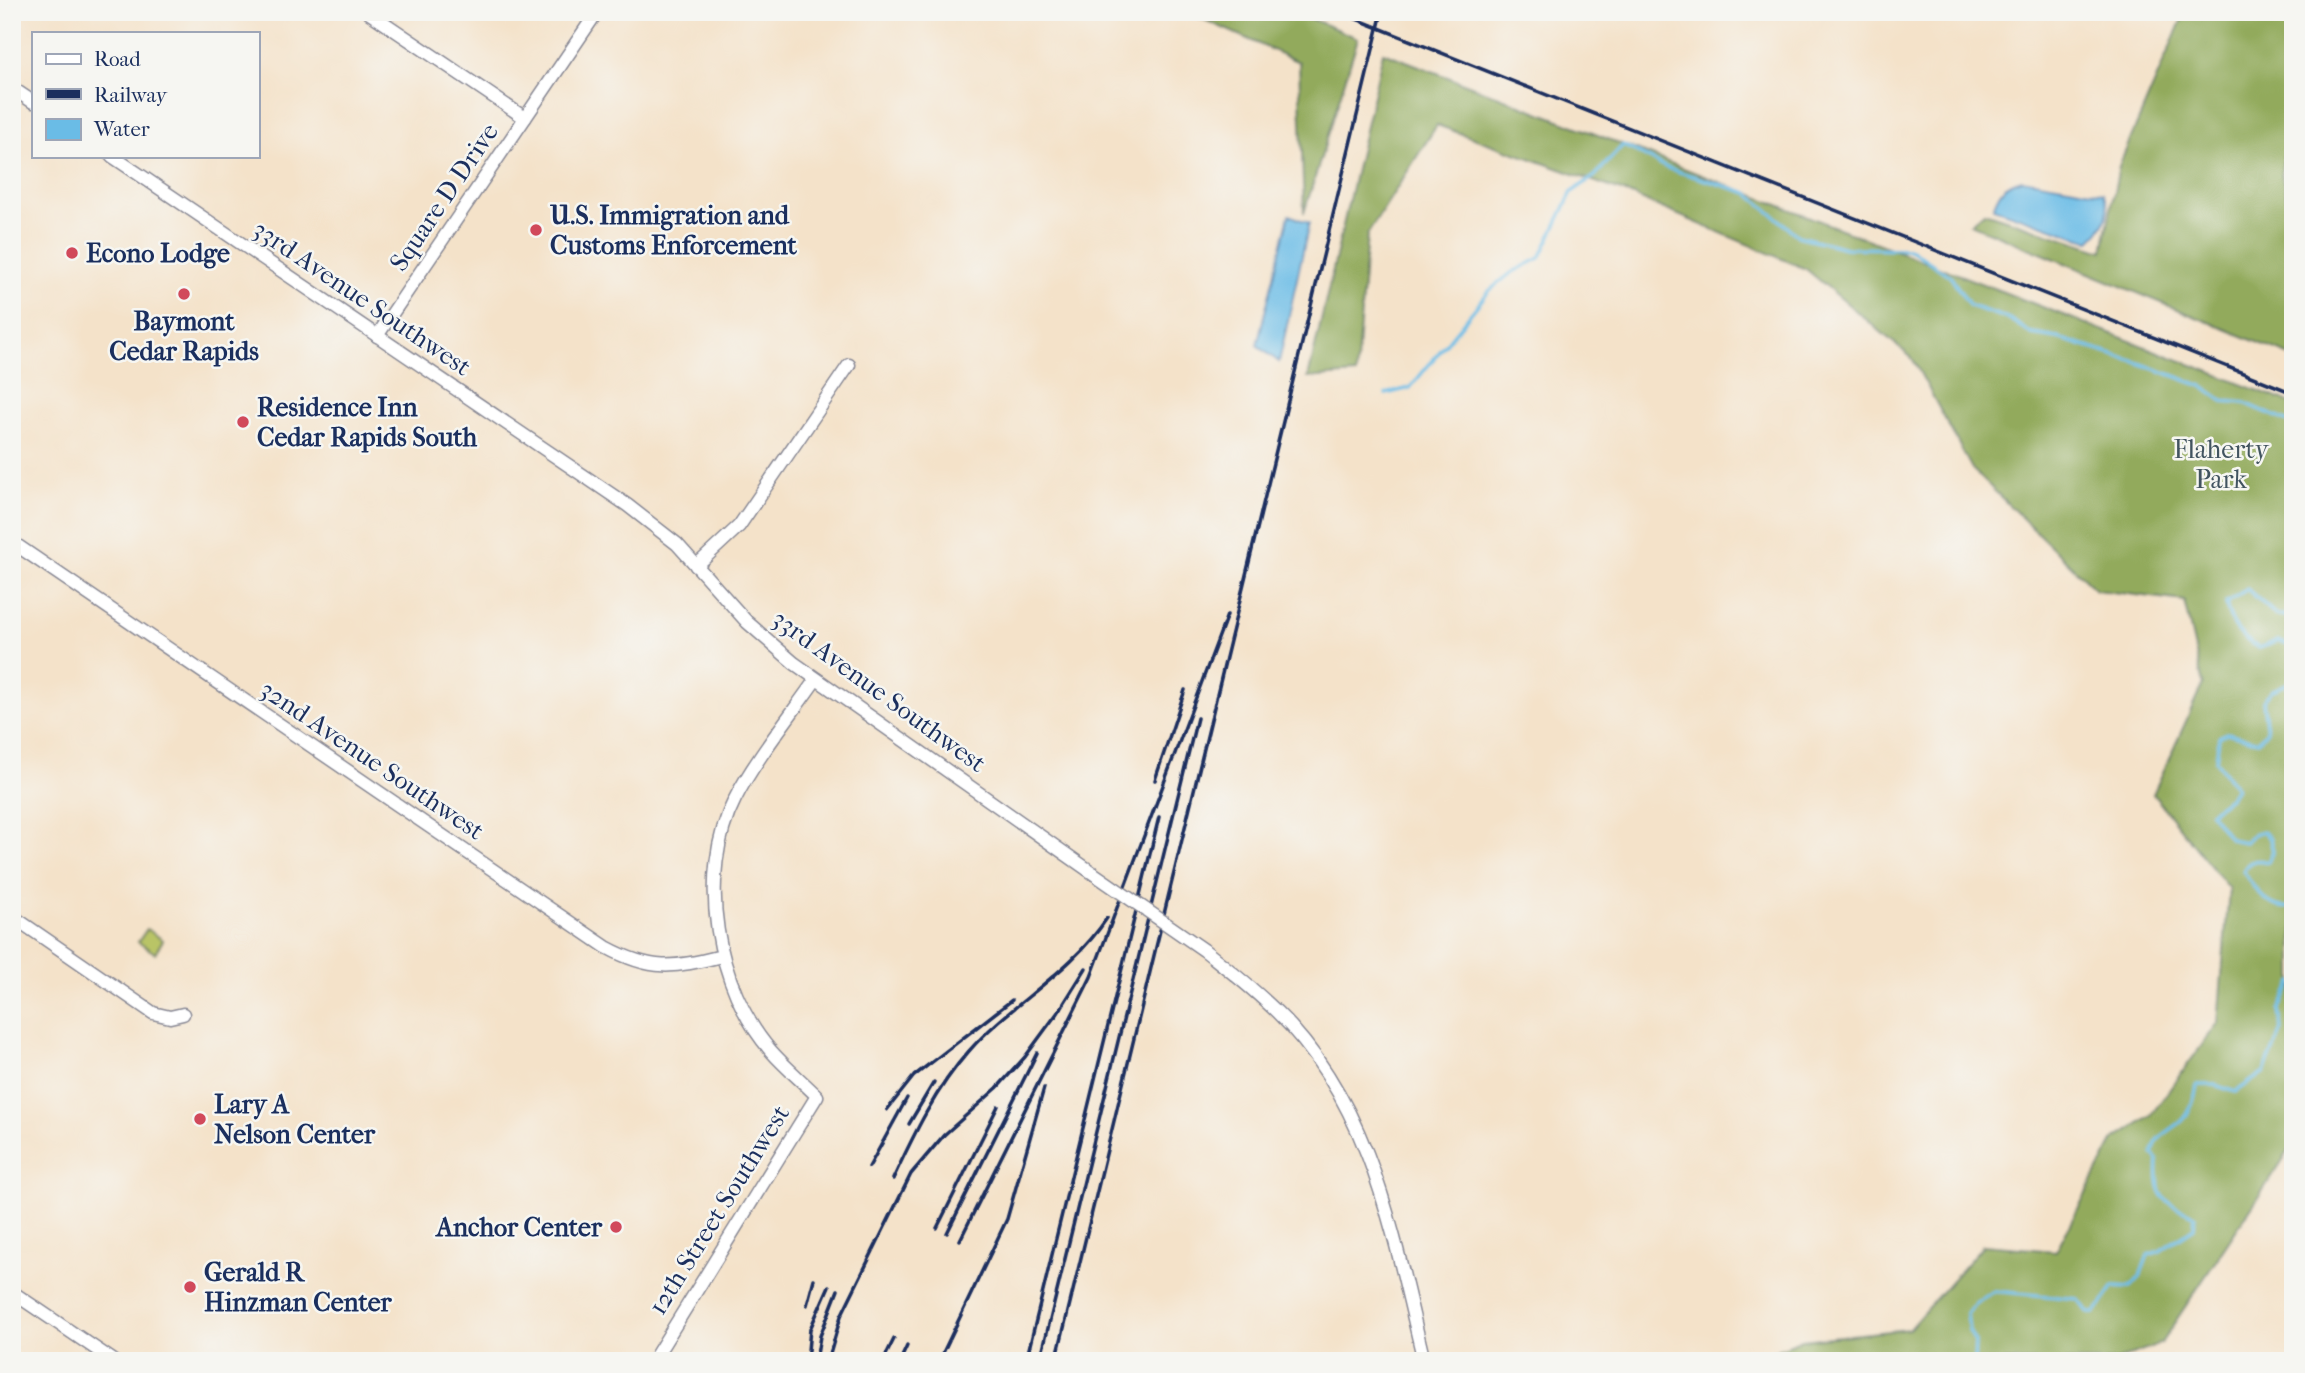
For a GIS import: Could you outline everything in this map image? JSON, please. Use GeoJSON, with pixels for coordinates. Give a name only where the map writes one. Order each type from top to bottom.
{"type":"FeatureCollection","features":[{"type":"Feature","properties":{"kind":"street","name":"Square D Drive"},"geometry":{"type":"LineString","coordinates":[[368,12],[525,118]]}},
{"type":"Feature","properties":{"kind":"street","name":"Square D Drive"},"geometry":{"type":"LineString","coordinates":[[377,335],[597,12]]}},
{"type":"Feature","properties":{"kind":"street"},"geometry":{"type":"LineString","coordinates":[[12,88],[32,101]]}},
{"type":"Feature","properties":{"kind":"street","name":"33rd Avenue Southwest"},"geometry":{"type":"LineString","coordinates":[[115,158],[627,505],[677,544],[760,635],[816,679],[1204,950],[1279,1013],[1312,1055],[1349,1114],[1383,1192],[1424,1361]]}},
{"type":"Feature","properties":{"kind":"street"},"geometry":{"type":"LineString","coordinates":[[696,566],[739,526],[849,365]]}},
{"type":"Feature","properties":{"kind":"street","name":"32nd Avenue Southwest"},"geometry":{"type":"LineString","coordinates":[[12,542],[606,947],[630,960],[675,968],[722,956]]}},
{"type":"Feature","properties":{"kind":"street","name":"12th Street Southwest"},"geometry":{"type":"LineString","coordinates":[[653,1361],[817,1096],[770,1050],[730,984],[722,956],[715,891],[719,857],[734,799],[816,679]]}},
{"type":"Feature","properties":{"kind":"street"},"geometry":{"type":"LineString","coordinates":[[12,916],[153,1013],[170,1017],[183,1014]]}},
{"type":"Feature","properties":{"kind":"street"},"geometry":{"type":"LineString","coordinates":[[12,1292],[114,1361]]}},
{"type":"Feature","properties":{"kind":"green space"},"geometry":{"type":"Polygon","coordinates":[[[1187,12],[1295,12],[1358,38],[1304,213],[1299,62],[1187,12]]]}},
{"type":"Feature","properties":{"kind":"green space"},"geometry":{"type":"Polygon","coordinates":[[[2185,12],[2293,12],[2293,105],[2281,172],[2293,224],[2293,357],[1970,224],[1984,212],[2103,251],[2119,166],[2185,12]]]}},
{"type":"Feature","properties":{"kind":"green space","name":"Flaherty Park"},"geometry":{"type":"Polygon","coordinates":[[[1383,52],[2293,404],[2293,1145],[2161,1343],[2115,1361],[1751,1361],[1802,1340],[1909,1329],[1983,1245],[2056,1251],[2114,1140],[2151,1115],[2218,1023],[2229,889],[2153,794],[2203,684],[2184,601],[2096,590],[1972,469],[1912,358],[1806,269],[1624,192],[1437,125],[1367,235],[1356,374],[1308,378],[1383,52]]]}},
{"type":"Feature","properties":{"kind":"green space"},"geometry":{"type":"Polygon","coordinates":[[[147,929],[163,940],[155,953],[138,942],[147,929]]]}},
{"type":"Feature","properties":{"kind":"water"},"geometry":{"type":"Polygon","coordinates":[[[2022,179],[2103,193],[2107,213],[2100,231],[2090,241],[1993,208],[2003,189],[2022,179]]]}},
{"type":"Feature","properties":{"kind":"water"},"geometry":{"type":"Polygon","coordinates":[[[1289,215],[1309,223],[1279,362],[1257,345],[1289,215]]]}},
{"type":"Feature","properties":{"kind":"waterway"},"geometry":{"type":"LineString","coordinates":[[1386,394],[1410,388],[1489,291],[1511,273],[1540,258],[1572,192],[1595,176],[1623,145],[1667,168],[1748,193],[1798,236],[1846,248],[1910,249],[1950,276],[1970,306],[2009,319],[2032,334],[2058,338],[2136,362],[2202,386],[2223,401],[2245,403],[2293,424]]}},
{"type":"Feature","properties":{"kind":"waterway"},"geometry":{"type":"LineString","coordinates":[[2293,616],[2276,615],[2247,589],[2226,603],[2233,624],[2252,644],[2259,648],[2278,641],[2293,647]]}},
{"type":"Feature","properties":{"kind":"waterway"},"geometry":{"type":"LineString","coordinates":[[2293,681],[2271,691],[2263,701],[2267,731],[2258,741],[2227,733],[2219,737],[2216,761],[2236,788],[2230,797],[2210,812],[2230,839],[2245,842],[2253,834],[2263,831],[2270,839],[2273,851],[2268,862],[2253,861],[2243,871],[2257,891],[2270,903],[2293,906]]}},
{"type":"Feature","properties":{"kind":"waterway"},"geometry":{"type":"LineString","coordinates":[[1974,1361],[1975,1342],[1969,1331],[1967,1314],[1976,1302],[1994,1291],[2078,1299],[2089,1313],[2095,1313],[2114,1286],[2130,1287],[2140,1276],[2148,1255],[2160,1251],[2194,1228],[2195,1215],[2175,1207],[2163,1196],[2158,1182],[2158,1161],[2153,1154],[2154,1148],[2160,1138],[2185,1117],[2197,1085],[2215,1085],[2236,1092],[2264,1072],[2282,1030],[2279,1010],[2293,982]]}},
{"type":"Feature","properties":{"kind":"railway"},"geometry":{"type":"LineString","coordinates":[[1339,12],[2293,393]]}},
{"type":"Feature","properties":{"kind":"railway"},"geometry":{"type":"LineString","coordinates":[[1056,1361],[1382,12]]}},
{"type":"Feature","properties":{"kind":"railway"},"geometry":{"type":"LineString","coordinates":[[960,1240],[1091,977],[1227,615]]}},
{"type":"Feature","properties":{"kind":"railway"},"geometry":{"type":"LineString","coordinates":[[1155,780],[1185,690]]}},
{"type":"Feature","properties":{"kind":"railway"},"geometry":{"type":"LineString","coordinates":[[1040,1361],[1197,718]]}},
{"type":"Feature","properties":{"kind":"railway"},"geometry":{"type":"LineString","coordinates":[[1026,1361],[1159,817]]}},
{"type":"Feature","properties":{"kind":"railway"},"geometry":{"type":"LineString","coordinates":[[893,1179],[926,1112],[957,1065],[1003,1018],[1059,972],[1107,918]]}},
{"type":"Feature","properties":{"kind":"railway"},"geometry":{"type":"LineString","coordinates":[[1056,1016],[1086,968]]}},
{"type":"Feature","properties":{"kind":"railway"},"geometry":{"type":"LineString","coordinates":[[887,1110],[914,1076],[1012,1000]]}},
{"type":"Feature","properties":{"kind":"railway"},"geometry":{"type":"LineString","coordinates":[[828,1361],[841,1316],[911,1174],[944,1135],[997,1088],[1025,1057],[1061,1008]]}},
{"type":"Feature","properties":{"kind":"railway"},"geometry":{"type":"LineString","coordinates":[[947,1233],[1037,1053]]}},
{"type":"Feature","properties":{"kind":"railway"},"geometry":{"type":"LineString","coordinates":[[909,1124],[934,1082]]}},
{"type":"Feature","properties":{"kind":"railway"},"geometry":{"type":"LineString","coordinates":[[939,1361],[1007,1219],[1044,1088]]}},
{"type":"Feature","properties":{"kind":"railway"},"geometry":{"type":"LineString","coordinates":[[869,1167],[907,1098]]}},
{"type":"Feature","properties":{"kind":"railway"},"geometry":{"type":"LineString","coordinates":[[937,1228],[998,1106]]}},
{"type":"Feature","properties":{"kind":"railway"},"geometry":{"type":"LineString","coordinates":[[807,1305],[814,1279]]}},
{"type":"Feature","properties":{"kind":"railway"},"geometry":{"type":"LineString","coordinates":[[807,1361],[810,1329],[829,1286]]}},
{"type":"Feature","properties":{"kind":"railway"},"geometry":{"type":"LineString","coordinates":[[816,1361],[820,1336],[838,1290]]}},
{"type":"Feature","properties":{"kind":"railway"},"geometry":{"type":"LineString","coordinates":[[883,1361],[894,1339]]}},
{"type":"Feature","properties":{"kind":"railway"},"geometry":{"type":"LineString","coordinates":[[900,1361],[907,1346]]}},
{"type":"Feature","properties":{"kind":"place","name":"U.S. Immigration and Customs Enforcement"},"geometry":{"type":"Point","coordinates":[536,230]}},
{"type":"Feature","properties":{"kind":"place","name":"Econo Lodge"},"geometry":{"type":"Point","coordinates":[72,253]}},
{"type":"Feature","properties":{"kind":"place","name":"Baymont Cedar Rapids"},"geometry":{"type":"Point","coordinates":[184,294]}},
{"type":"Feature","properties":{"kind":"place","name":"Residence Inn Cedar Rapids South"},"geometry":{"type":"Point","coordinates":[243,422]}},
{"type":"Feature","properties":{"kind":"place","name":"Lary A Nelson Center"},"geometry":{"type":"Point","coordinates":[200,1119]}},
{"type":"Feature","properties":{"kind":"place","name":"Anchor Center"},"geometry":{"type":"Point","coordinates":[616,1227]}},
{"type":"Feature","properties":{"kind":"place","name":"Gerald R Hinzman Center"},"geometry":{"type":"Point","coordinates":[190,1287]}}]}
